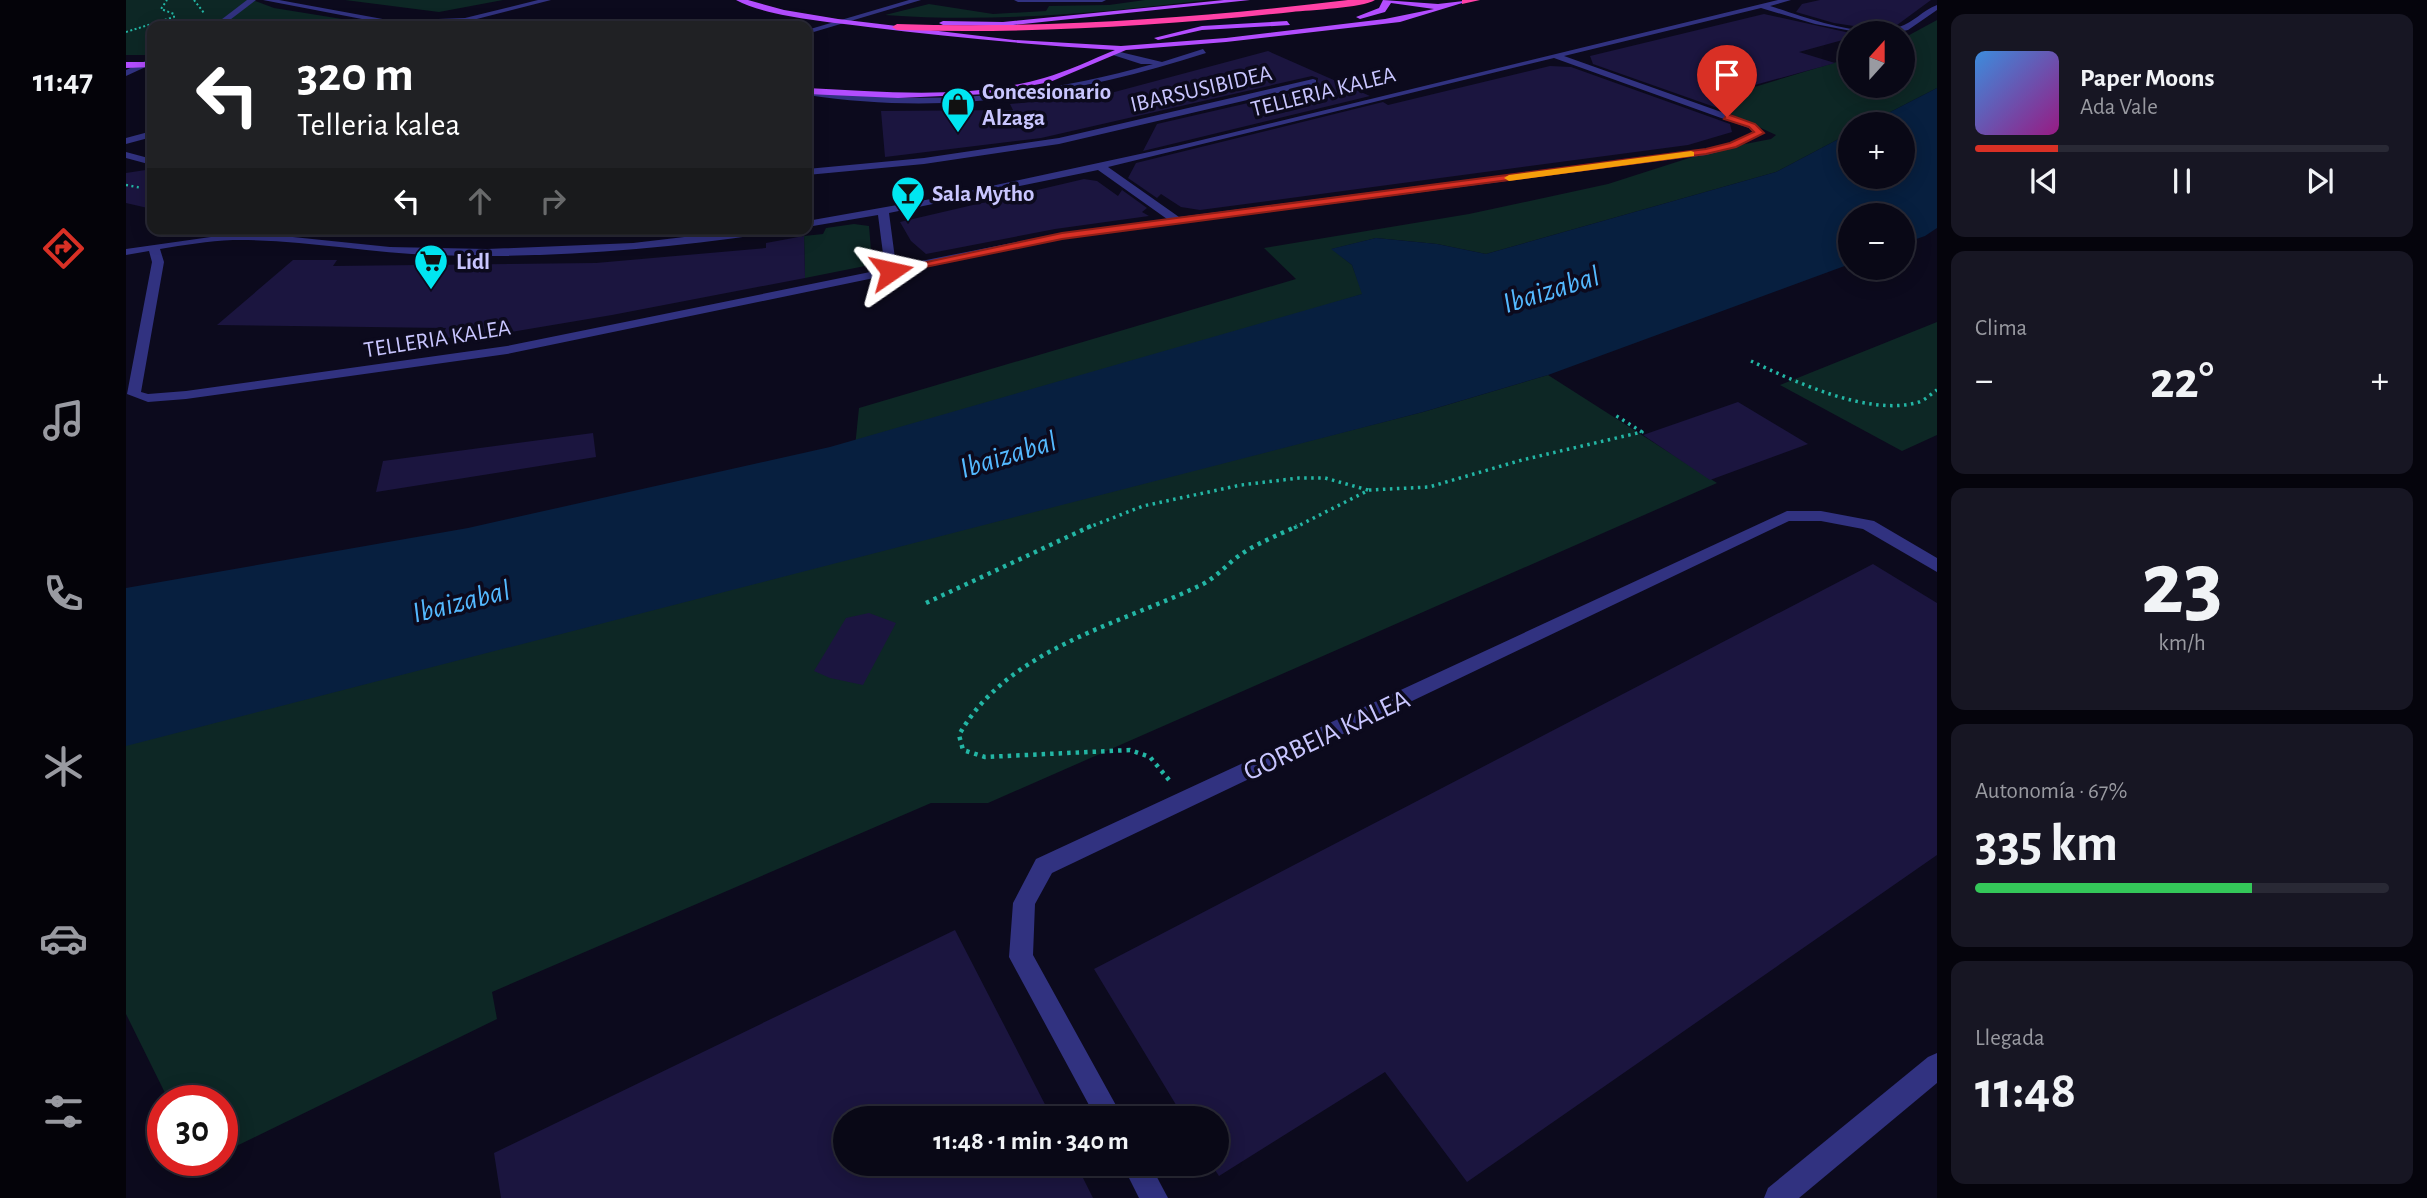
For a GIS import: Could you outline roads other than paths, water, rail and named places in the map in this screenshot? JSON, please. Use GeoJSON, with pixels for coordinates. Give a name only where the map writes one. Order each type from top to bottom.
{"type":"FeatureCollection","features":[{"type":"Feature","properties":{"kind":"highway"},"geometry":{"type":"LineString","coordinates":[[1003,24],[1116,20],[1315,0]]}},
{"type":"Feature","properties":{"kind":"highway"},"geometry":{"type":"LineString","coordinates":[[897,27],[1066,30],[1162,23],[1371,0]]}},
{"type":"Feature","properties":{"kind":"highway"},"geometry":{"type":"LineString","coordinates":[[1463,2],[1476,0]]}},
{"type":"Feature","properties":{"kind":"main road"},"geometry":{"type":"LineString","coordinates":[[740,0],[806,16],[897,27],[1075,46],[1151,47],[1400,20],[1463,2]]}},
{"type":"Feature","properties":{"kind":"main road"},"geometry":{"type":"LineString","coordinates":[[770,0],[818,11],[872,18],[1003,24],[1247,0]]}},
{"type":"Feature","properties":{"kind":"main road"},"geometry":{"type":"LineString","coordinates":[[1309,23],[1373,14],[1382,10],[1388,0],[1423,5],[1463,2]]}},
{"type":"Feature","properties":{"kind":"main road"},"geometry":{"type":"LineString","coordinates":[[812,92],[904,96],[988,92],[1048,80],[1146,41],[1202,28],[1400,20]]}},
{"type":"Feature","properties":{"kind":"main road"},"geometry":{"type":"LineString","coordinates":[[126,64],[147,63]]}},
{"type":"Feature","properties":{"kind":"street"},"geometry":{"type":"LineString","coordinates":[[224,21],[252,0]]}},
{"type":"Feature","properties":{"kind":"street"},"geometry":{"type":"LineString","coordinates":[[267,0],[382,21]]}},
{"type":"Feature","properties":{"kind":"street"},"geometry":{"type":"LineString","coordinates":[[471,21],[547,0]]}},
{"type":"Feature","properties":{"kind":"street"},"geometry":{"type":"LineString","coordinates":[[812,30],[916,0]]}},
{"type":"Feature","properties":{"kind":"street"},"geometry":{"type":"LineString","coordinates":[[1018,0],[1102,0]]}},
{"type":"Feature","properties":{"kind":"street","name":"TELLERIA KALEA"},"geometry":{"type":"LineString","coordinates":[[812,223],[883,212],[1099,166],[1787,0]]}},
{"type":"Feature","properties":{"kind":"street","name":"TELLERIA KALEA"},"geometry":{"type":"LineString","coordinates":[[1760,6],[1832,26],[1872,30],[1906,28],[1937,7]]}},
{"type":"Feature","properties":{"kind":"street"},"geometry":{"type":"LineString","coordinates":[[812,93],[878,101],[997,99],[1046,93],[1126,75],[1203,51]]}},
{"type":"Feature","properties":{"kind":"street"},"geometry":{"type":"LineString","coordinates":[[1116,53],[1142,61],[1176,61]]}},
{"type":"Feature","properties":{"kind":"street","name":"TELLERIA KALEA"},"geometry":{"type":"LineString","coordinates":[[153,247],[158,262],[134,394],[148,398],[186,396],[507,350],[1062,236],[1706,152],[1733,145],[1759,133],[1752,126],[1556,56]]}},
{"type":"Feature","properties":{"kind":"street"},"geometry":{"type":"LineString","coordinates":[[1126,75],[1130,62],[1128,58]]}},
{"type":"Feature","properties":{"kind":"street"},"geometry":{"type":"LineString","coordinates":[[126,64],[147,62]]}},
{"type":"Feature","properties":{"kind":"street"},"geometry":{"type":"LineString","coordinates":[[126,73],[141,65]]}},
{"type":"Feature","properties":{"kind":"street","name":"IBARSUSIBIDEA"},"geometry":{"type":"LineString","coordinates":[[812,172],[924,161],[1059,141],[1312,82]]}},
{"type":"Feature","properties":{"kind":"street"},"geometry":{"type":"LineString","coordinates":[[812,99],[817,94]]}},
{"type":"Feature","properties":{"kind":"street"},"geometry":{"type":"LineString","coordinates":[[126,141],[147,135]]}},
{"type":"Feature","properties":{"kind":"street"},"geometry":{"type":"LineString","coordinates":[[126,155],[147,161]]}},
{"type":"Feature","properties":{"kind":"street"},"geometry":{"type":"LineString","coordinates":[[1099,166],[1178,222]]}},
{"type":"Feature","properties":{"kind":"street"},"geometry":{"type":"LineString","coordinates":[[883,212],[891,271]]}},
{"type":"Feature","properties":{"kind":"street"},"geometry":{"type":"LineString","coordinates":[[126,252],[202,239],[247,237],[388,250],[508,253],[639,248],[733,235]]}},
{"type":"Feature","properties":{"kind":"street","name":"GORBEIA KALEA"},"geometry":{"type":"LineString","coordinates":[[1103,1106],[1021,957],[1024,903],[1044,866],[1787,516],[1821,516],[1868,525],[1937,566]]}},
{"type":"Feature","properties":{"kind":"street"},"geometry":{"type":"LineString","coordinates":[[1778,1198],[1937,1066]]}},
{"type":"Feature","properties":{"kind":"street"},"geometry":{"type":"LineString","coordinates":[[1142,1176],[1154,1198]]}},
{"type":"Feature","properties":{"kind":"water","name":"Ibaizabal"},"geometry":{"type":"Polygon","coordinates":[[[1937,88],[1937,228],[1915,239],[1915,203],[1838,203],[1838,268],[1548,375],[1423,412],[126,746],[126,588],[468,528],[830,447],[1362,294],[1352,265],[1331,249],[1376,238],[1437,244],[1486,254],[1776,172],[1838,139],[1838,189],[1915,189],[1915,112],[1890,112],[1937,88]]]}},
{"type":"Feature","properties":{"kind":"place","name":"Concesionario Alzaga"},"geometry":{"type":"Point","coordinates":[958,134]}},
{"type":"Feature","properties":{"kind":"place","name":"Sala Mytho"},"geometry":{"type":"Point","coordinates":[908,223]}},
{"type":"Feature","properties":{"kind":"place","name":"Lidl"},"geometry":{"type":"Point","coordinates":[431,291]}}]}
